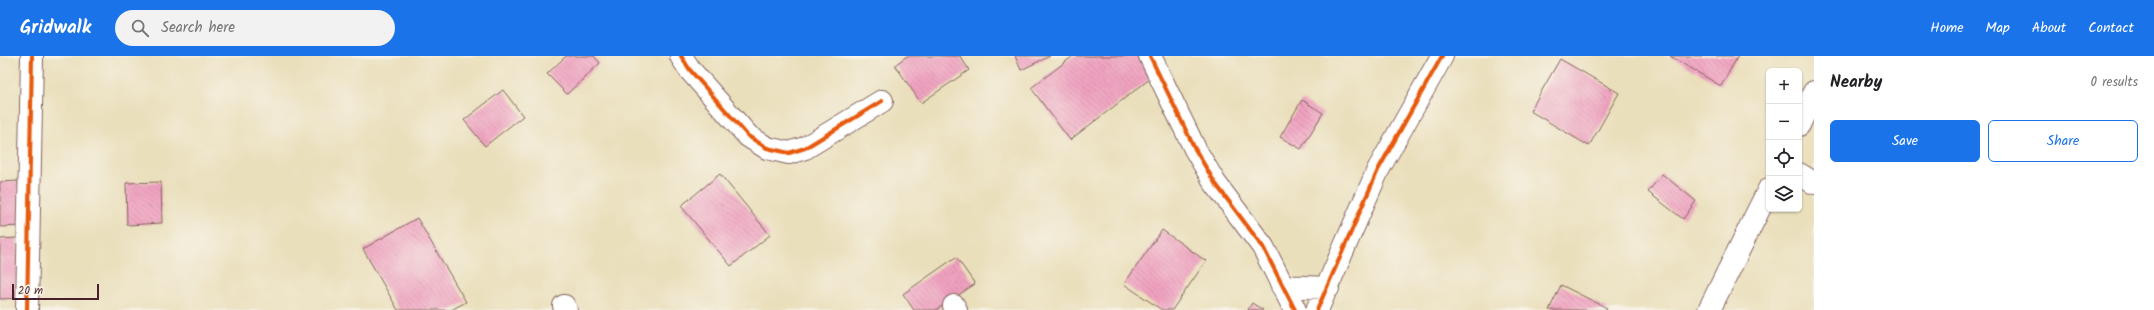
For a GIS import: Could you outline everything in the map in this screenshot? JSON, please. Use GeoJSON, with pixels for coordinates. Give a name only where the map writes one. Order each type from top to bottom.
{"type":"FeatureCollection","features":[{"type":"Feature","properties":{"kind":"street"},"geometry":{"type":"LineString","coordinates":[[27,310],[32,56]]}},
{"type":"Feature","properties":{"kind":"street"},"geometry":{"type":"LineString","coordinates":[[681,56],[690,70],[748,136],[768,148],[789,153],[805,148],[882,101]]}},
{"type":"Feature","properties":{"kind":"street"},"geometry":{"type":"LineString","coordinates":[[1150,56],[1195,149],[1215,183],[1263,247],[1295,310]]}},
{"type":"Feature","properties":{"kind":"street"},"geometry":{"type":"LineString","coordinates":[[1317,310],[1328,288],[1378,170],[1442,56]]}},
{"type":"Feature","properties":{"kind":"street"},"geometry":{"type":"LineString","coordinates":[[1802,118],[1814,92]]}},
{"type":"Feature","properties":{"kind":"street"},"geometry":{"type":"LineString","coordinates":[[1802,176],[1814,183]]}},
{"type":"Feature","properties":{"kind":"street"},"geometry":{"type":"LineString","coordinates":[[1708,310],[1766,195]]}},
{"type":"Feature","properties":{"kind":"street"},"geometry":{"type":"LineString","coordinates":[[1282,286],[1328,288]]}},
{"type":"Feature","properties":{"kind":"building"},"geometry":{"type":"Polygon","coordinates":[[[566,56],[594,56],[600,63],[567,94],[547,74],[566,56]]]}},
{"type":"Feature","properties":{"kind":"building"},"geometry":{"type":"Polygon","coordinates":[[[907,56],[960,56],[969,70],[921,103],[895,65],[907,56]]]}},
{"type":"Feature","properties":{"kind":"building"},"geometry":{"type":"Polygon","coordinates":[[[1015,56],[1050,56],[1021,70],[1015,56]]]}},
{"type":"Feature","properties":{"kind":"building"},"geometry":{"type":"Polygon","coordinates":[[[1073,56],[1153,56],[1163,69],[1070,140],[1031,88],[1073,56]]]}},
{"type":"Feature","properties":{"kind":"building"},"geometry":{"type":"Polygon","coordinates":[[[1670,56],[1738,56],[1721,86],[1670,56]]]}},
{"type":"Feature","properties":{"kind":"building"},"geometry":{"type":"Polygon","coordinates":[[[1560,59],[1619,93],[1589,146],[1530,111],[1560,59]]]}},
{"type":"Feature","properties":{"kind":"building"},"geometry":{"type":"Polygon","coordinates":[[[503,90],[523,116],[485,146],[464,120],[503,90]]]}},
{"type":"Feature","properties":{"kind":"building"},"geometry":{"type":"Polygon","coordinates":[[[1302,100],[1323,113],[1301,149],[1280,137],[1302,100]]]}},
{"type":"Feature","properties":{"kind":"building"},"geometry":{"type":"Polygon","coordinates":[[[720,174],[770,235],[731,266],[681,206],[720,174]]]}},
{"type":"Feature","properties":{"kind":"building"},"geometry":{"type":"Polygon","coordinates":[[[1662,174],[1696,201],[1683,219],[1648,192],[1662,174]]]}},
{"type":"Feature","properties":{"kind":"building"},"geometry":{"type":"Polygon","coordinates":[[[18,181],[21,226],[0,227],[0,182],[18,181]]]}},
{"type":"Feature","properties":{"kind":"building"},"geometry":{"type":"Polygon","coordinates":[[[161,182],[162,223],[127,225],[126,183],[161,182]]]}},
{"type":"Feature","properties":{"kind":"building"},"geometry":{"type":"Polygon","coordinates":[[[417,218],[466,302],[451,310],[398,310],[363,249],[417,218]]]}},
{"type":"Feature","properties":{"kind":"building"},"geometry":{"type":"Polygon","coordinates":[[[1162,230],[1206,261],[1172,310],[1162,310],[1124,284],[1162,230]]]}},
{"type":"Feature","properties":{"kind":"building"},"geometry":{"type":"Polygon","coordinates":[[[17,238],[21,298],[0,299],[0,239],[17,238]]]}},
{"type":"Feature","properties":{"kind":"building"},"geometry":{"type":"Polygon","coordinates":[[[956,257],[975,284],[936,310],[914,310],[903,294],[956,257]]]}},
{"type":"Feature","properties":{"kind":"building"},"geometry":{"type":"Polygon","coordinates":[[[1561,285],[1607,308],[1606,310],[1549,310],[1561,285]]]}},
{"type":"Feature","properties":{"kind":"building"},"geometry":{"type":"Polygon","coordinates":[[[1252,303],[1263,310],[1248,310],[1252,303]]]}},
{"type":"Feature","properties":{"kind":"cycle path"},"geometry":{"type":"LineString","coordinates":[[27,310],[32,56]]}},
{"type":"Feature","properties":{"kind":"cycle path"},"geometry":{"type":"LineString","coordinates":[[681,56],[690,70],[748,136],[767,148],[789,153],[805,148],[882,101]]}},
{"type":"Feature","properties":{"kind":"cycle path"},"geometry":{"type":"LineString","coordinates":[[1150,56],[1195,149],[1215,183],[1263,247],[1295,310]]}},
{"type":"Feature","properties":{"kind":"cycle path"},"geometry":{"type":"LineString","coordinates":[[1317,310],[1378,170],[1442,56]]}}]}
